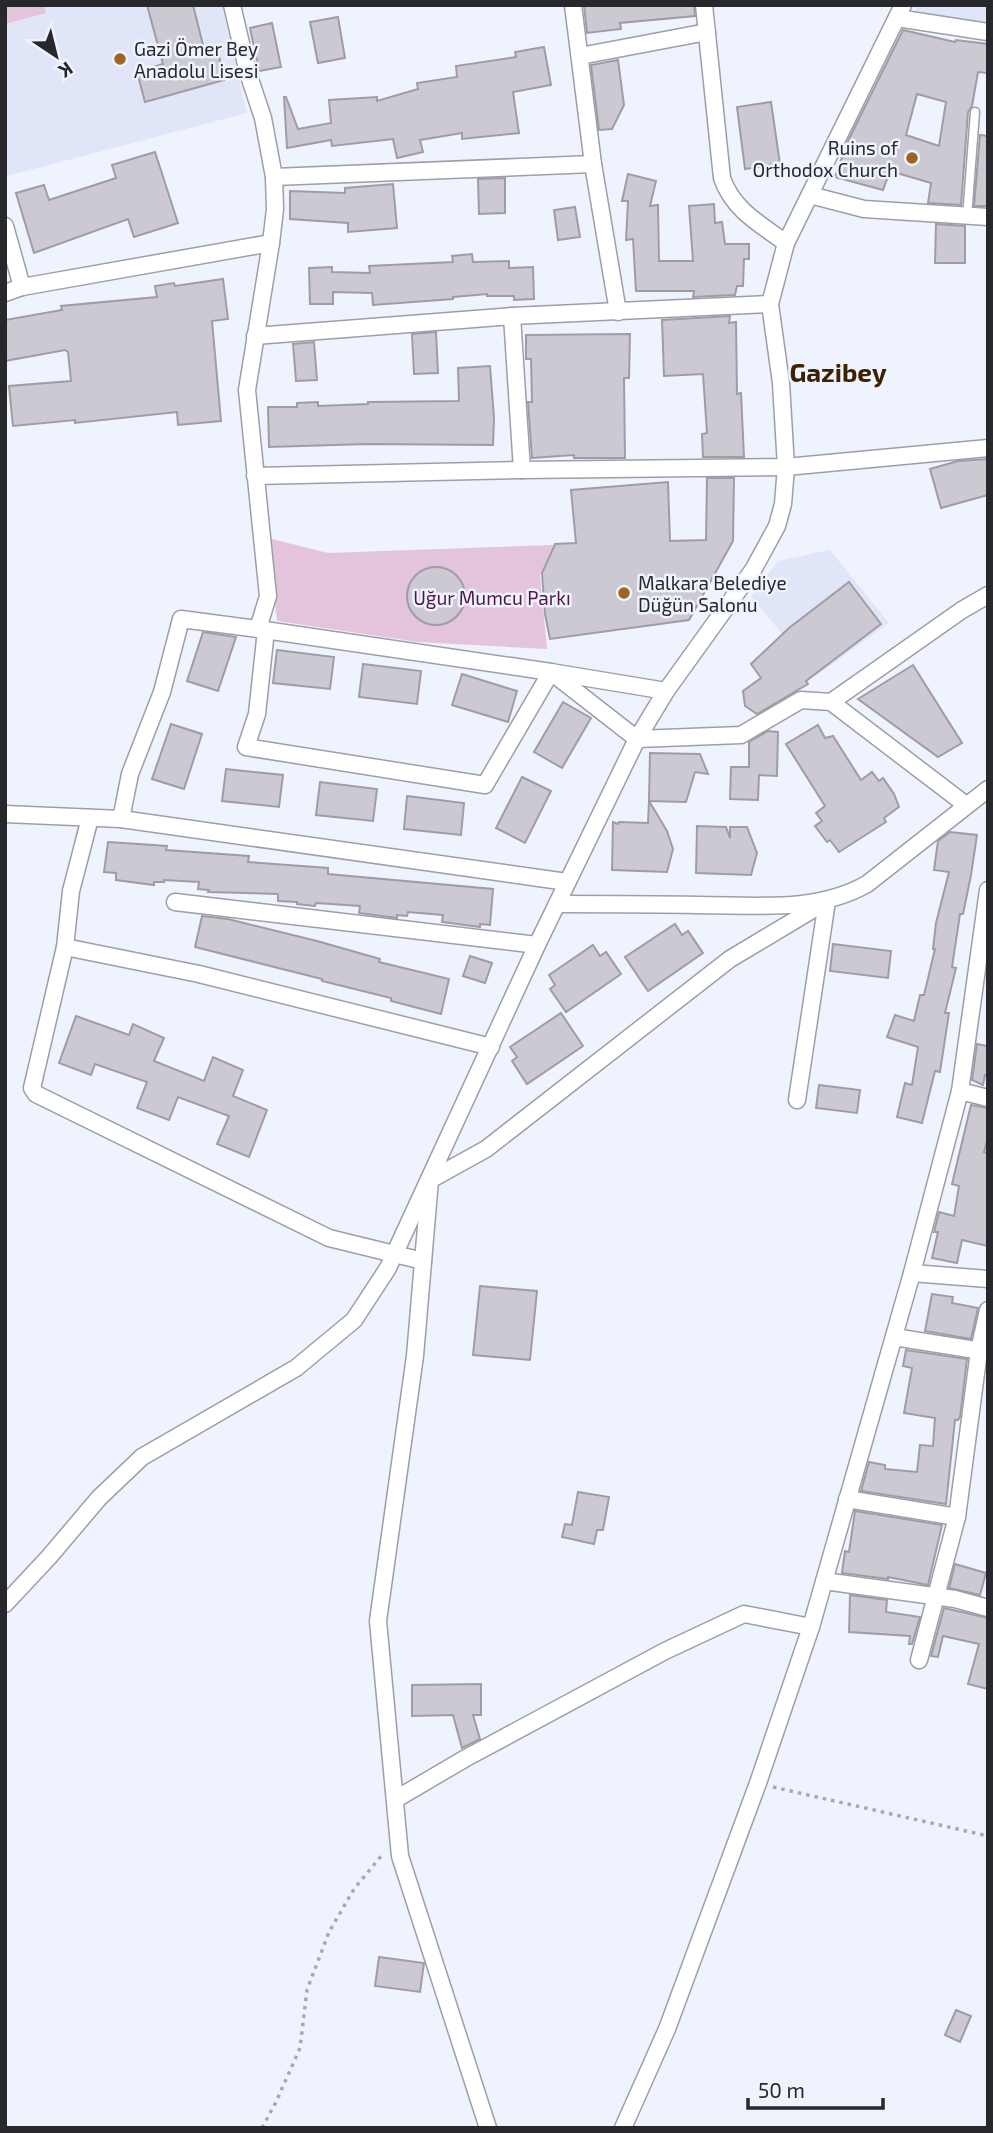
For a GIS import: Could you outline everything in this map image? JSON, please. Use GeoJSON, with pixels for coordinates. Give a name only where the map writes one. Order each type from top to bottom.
{"type":"FeatureCollection","features":[{"type":"Feature","properties":{"kind":"street"},"geometry":{"type":"LineString","coordinates":[[232,5],[248,73],[263,118],[274,177],[275,209],[247,390],[268,596],[262,630],[257,714],[246,747],[485,785],[551,672]]}},
{"type":"Feature","properties":{"kind":"street"},"geometry":{"type":"LineString","coordinates":[[573,5],[593,164],[618,312]]}},
{"type":"Feature","properties":{"kind":"street"},"geometry":{"type":"LineString","coordinates":[[704,5],[722,178],[736,204],[786,243]]}},
{"type":"Feature","properties":{"kind":"street"},"geometry":{"type":"LineString","coordinates":[[5,1604],[99,1498],[142,1457],[296,1368],[354,1320],[396,1253],[537,945],[637,739],[666,691],[735,596],[776,526],[783,504],[786,467],[780,383],[769,304],[786,243],[900,12],[988,32]]}},
{"type":"Feature","properties":{"kind":"street"},"geometry":{"type":"LineString","coordinates":[[580,56],[707,32]]}},
{"type":"Feature","properties":{"kind":"street"},"geometry":{"type":"LineString","coordinates":[[274,177],[593,164]]}},
{"type":"Feature","properties":{"kind":"street"},"geometry":{"type":"LineString","coordinates":[[810,195],[864,209],[988,217]]}},
{"type":"Feature","properties":{"kind":"street"},"geometry":{"type":"LineString","coordinates":[[5,226],[22,286]]}},
{"type":"Feature","properties":{"kind":"street"},"geometry":{"type":"LineString","coordinates":[[5,293],[22,286],[271,243]]}},
{"type":"Feature","properties":{"kind":"street"},"geometry":{"type":"LineString","coordinates":[[256,336],[512,316],[769,304]]}},
{"type":"Feature","properties":{"kind":"street"},"geometry":{"type":"LineString","coordinates":[[512,316],[522,470]]}},
{"type":"Feature","properties":{"kind":"street"},"geometry":{"type":"LineString","coordinates":[[255,476],[786,467],[988,448]]}},
{"type":"Feature","properties":{"kind":"street"},"geometry":{"type":"LineString","coordinates":[[831,702],[962,610],[988,595]]}},
{"type":"Feature","properties":{"kind":"street"},"geometry":{"type":"LineString","coordinates":[[121,819],[130,774],[162,692],[181,618],[666,691]]}},
{"type":"Feature","properties":{"kind":"street"},"geometry":{"type":"LineString","coordinates":[[551,672],[637,739],[741,735],[801,700],[831,702],[966,805]]}},
{"type":"Feature","properties":{"kind":"street"},"geometry":{"type":"LineString","coordinates":[[557,904],[786,906],[827,901],[847,895],[867,884],[988,789]]}},
{"type":"Feature","properties":{"kind":"street"},"geometry":{"type":"LineString","coordinates":[[5,814],[121,819],[568,882]]}},
{"type":"Feature","properties":{"kind":"street"},"geometry":{"type":"LineString","coordinates":[[90,818],[71,891],[65,947],[32,1088],[36,1094],[329,1238],[423,1261]]}},
{"type":"Feature","properties":{"kind":"street"},"geometry":{"type":"LineString","coordinates":[[623,2128],[667,2029],[758,1783],[811,1627],[912,1273],[960,1091],[988,890]]}},
{"type":"Feature","properties":{"kind":"street"},"geometry":{"type":"LineString","coordinates":[[797,1100],[827,901]]}},
{"type":"Feature","properties":{"kind":"street"},"geometry":{"type":"LineString","coordinates":[[430,1180],[486,1149],[730,959],[827,901]]}},
{"type":"Feature","properties":{"kind":"street"},"geometry":{"type":"LineString","coordinates":[[175,902],[537,945]]}},
{"type":"Feature","properties":{"kind":"street"},"geometry":{"type":"LineString","coordinates":[[65,947],[199,974],[491,1047]]}},
{"type":"Feature","properties":{"kind":"street"},"geometry":{"type":"LineString","coordinates":[[960,1091],[988,1098]]}},
{"type":"Feature","properties":{"kind":"street"},"geometry":{"type":"LineString","coordinates":[[430,1180],[415,1356],[378,1621],[400,1856],[488,2128]]}},
{"type":"Feature","properties":{"kind":"street"},"geometry":{"type":"LineString","coordinates":[[912,1273],[988,1279]]}},
{"type":"Feature","properties":{"kind":"street"},"geometry":{"type":"LineString","coordinates":[[919,1660],[957,1517],[988,1311]]}},
{"type":"Feature","properties":{"kind":"street"},"geometry":{"type":"LineString","coordinates":[[894,1337],[983,1352]]}},
{"type":"Feature","properties":{"kind":"street"},"geometry":{"type":"LineString","coordinates":[[847,1499],[957,1517]]}},
{"type":"Feature","properties":{"kind":"street"},"geometry":{"type":"LineString","coordinates":[[824,1581],[955,1599],[988,1608]]}},
{"type":"Feature","properties":{"kind":"street"},"geometry":{"type":"LineString","coordinates":[[396,1799],[466,1758],[666,1651],[744,1614],[811,1627]]}},
{"type":"Feature","properties":{"kind":"lane"},"geometry":{"type":"LineString","coordinates":[[967,217],[975,113]]}},
{"type":"Feature","properties":{"kind":"path"},"geometry":{"type":"LineString","coordinates":[[758,1783],[988,1836]]}},
{"type":"Feature","properties":{"kind":"path"},"geometry":{"type":"LineString","coordinates":[[262,2128],[300,2048],[307,1990],[329,1932],[354,1889],[387,1850]]}},
{"type":"Feature","properties":{"kind":"shaded area","name":"Gazi Ömer Bey Anadolu Lisesi"},"geometry":{"type":"Polygon","coordinates":[[[5,5],[222,5],[247,113],[7,176],[5,5]]]}},
{"type":"Feature","properties":{"kind":"shaded area"},"geometry":{"type":"Polygon","coordinates":[[[918,5],[988,5],[988,28],[913,16],[918,5]]]}},
{"type":"Feature","properties":{"kind":"shaded area"},"geometry":{"type":"Polygon","coordinates":[[[830,550],[889,623],[817,675],[751,597],[778,561],[830,550]]]}},
{"type":"Feature","properties":{"kind":"green space"},"geometry":{"type":"Polygon","coordinates":[[[5,5],[44,5],[46,13],[5,24],[5,5]]]}},
{"type":"Feature","properties":{"kind":"green space","name":"Uğur Mumcu Parkı"},"geometry":{"type":"Polygon","coordinates":[[[268,538],[328,553],[553,545],[540,575],[547,649],[418,642],[277,621],[268,538]]]}},
{"type":"Feature","properties":{"kind":"building"},"geometry":{"type":"Polygon","coordinates":[[[147,5],[193,5],[204,49],[217,46],[224,80],[145,102],[137,72],[163,64],[147,5]]]}},
{"type":"Feature","properties":{"kind":"building"},"geometry":{"type":"Polygon","coordinates":[[[584,5],[694,5],[695,16],[620,23],[621,29],[587,33],[584,5]]]}},
{"type":"Feature","properties":{"kind":"building"},"geometry":{"type":"Polygon","coordinates":[[[338,17],[345,58],[318,63],[310,22],[338,17]]]}},
{"type":"Feature","properties":{"kind":"building"},"geometry":{"type":"Polygon","coordinates":[[[272,23],[281,67],[259,71],[250,28],[272,23]]]}},
{"type":"Feature","properties":{"kind":"building"},"geometry":{"type":"Polygon","coordinates":[[[903,30],[955,42],[988,44],[988,73],[978,72],[972,106],[968,112],[961,205],[928,203],[931,183],[890,171],[883,190],[835,177],[847,143],[903,30]],[[917,94],[906,135],[939,146],[946,102],[917,94]]]}},
{"type":"Feature","properties":{"kind":"building"},"geometry":{"type":"Polygon","coordinates":[[[544,47],[551,85],[513,92],[519,133],[462,139],[462,133],[420,140],[423,152],[397,158],[393,139],[332,146],[331,140],[287,148],[284,97],[298,129],[331,123],[329,100],[377,97],[377,101],[418,89],[417,83],[457,77],[456,66],[516,57],[515,52],[544,47]]]}},
{"type":"Feature","properties":{"kind":"building"},"geometry":{"type":"Polygon","coordinates":[[[618,60],[624,105],[612,129],[599,130],[591,65],[618,60]]]}},
{"type":"Feature","properties":{"kind":"building"},"geometry":{"type":"Polygon","coordinates":[[[771,102],[780,164],[745,169],[737,107],[771,102]]]}},
{"type":"Feature","properties":{"kind":"building"},"geometry":{"type":"Polygon","coordinates":[[[980,135],[988,136],[988,206],[974,206],[980,135]]]}},
{"type":"Feature","properties":{"kind":"building"},"geometry":{"type":"Polygon","coordinates":[[[155,152],[178,223],[134,237],[128,219],[34,253],[16,193],[44,185],[49,200],[116,178],[112,165],[155,152]]]}},
{"type":"Feature","properties":{"kind":"building"},"geometry":{"type":"Polygon","coordinates":[[[628,174],[656,181],[650,206],[658,205],[659,261],[693,261],[689,206],[714,204],[715,223],[722,222],[725,244],[749,244],[749,259],[744,259],[743,286],[737,286],[735,295],[693,297],[694,291],[636,291],[633,239],[626,240],[628,201],[622,201],[628,174]]]}},
{"type":"Feature","properties":{"kind":"building"},"geometry":{"type":"Polygon","coordinates":[[[505,178],[505,213],[479,214],[478,179],[505,178]]]}},
{"type":"Feature","properties":{"kind":"building"},"geometry":{"type":"Polygon","coordinates":[[[393,184],[397,228],[348,232],[348,223],[290,219],[290,191],[345,193],[345,188],[393,184]]]}},
{"type":"Feature","properties":{"kind":"building"},"geometry":{"type":"Polygon","coordinates":[[[575,207],[580,237],[558,240],[554,210],[575,207]]]}},
{"type":"Feature","properties":{"kind":"building"},"geometry":{"type":"Polygon","coordinates":[[[936,224],[965,226],[965,263],[935,263],[936,224]]]}},
{"type":"Feature","properties":{"kind":"building"},"geometry":{"type":"Polygon","coordinates":[[[472,254],[473,262],[509,261],[509,268],[533,267],[534,299],[514,300],[514,296],[487,294],[373,305],[372,293],[333,292],[333,304],[310,304],[309,268],[332,267],[332,272],[370,273],[369,266],[453,262],[452,256],[472,254]]]}},
{"type":"Feature","properties":{"kind":"building"},"geometry":{"type":"Polygon","coordinates":[[[223,279],[228,319],[212,321],[221,421],[178,425],[177,412],[75,423],[75,420],[13,426],[9,386],[71,381],[68,352],[65,350],[5,361],[5,320],[62,310],[61,306],[157,297],[155,286],[223,279]]]}},
{"type":"Feature","properties":{"kind":"building"},"geometry":{"type":"Polygon","coordinates":[[[730,316],[729,323],[736,322],[737,394],[741,393],[744,457],[703,457],[702,434],[707,433],[703,374],[664,376],[662,320],[730,316]]]}},
{"type":"Feature","properties":{"kind":"building"},"geometry":{"type":"Polygon","coordinates":[[[436,332],[438,373],[414,374],[412,334],[436,332]]]}},
{"type":"Feature","properties":{"kind":"building"},"geometry":{"type":"Polygon","coordinates":[[[630,334],[629,378],[624,378],[625,458],[574,458],[574,455],[532,458],[528,402],[532,402],[531,359],[526,359],[526,335],[630,334]]]}},
{"type":"Feature","properties":{"kind":"building"},"geometry":{"type":"Polygon","coordinates":[[[314,342],[317,380],[296,381],[293,344],[314,342]]]}},
{"type":"Feature","properties":{"kind":"building"},"geometry":{"type":"Polygon","coordinates":[[[490,366],[493,445],[368,444],[269,447],[268,407],[297,407],[297,403],[318,402],[318,406],[368,402],[459,401],[458,368],[490,366]]]}},
{"type":"Feature","properties":{"kind":"building"},"geometry":{"type":"Polygon","coordinates":[[[988,459],[988,495],[941,508],[930,469],[958,461],[988,459]]]}},
{"type":"Feature","properties":{"kind":"building","name":"Malkara Belediye Düğün Salonu"},"geometry":{"type":"Polygon","coordinates":[[[707,478],[734,478],[733,541],[689,620],[550,639],[542,573],[555,544],[576,543],[571,490],[668,482],[670,541],[706,540],[707,478]]]}},
{"type":"Feature","properties":{"kind":"building"},"geometry":{"type":"Polygon","coordinates":[[[430,567],[442,567],[457,575],[465,590],[465,602],[457,617],[442,625],[430,625],[415,617],[407,602],[407,590],[415,575],[430,567]]]}},
{"type":"Feature","properties":{"kind":"building"},"geometry":{"type":"Polygon","coordinates":[[[849,582],[881,624],[806,681],[808,684],[757,714],[745,706],[743,691],[761,678],[751,664],[789,628],[849,582]]]}},
{"type":"Feature","properties":{"kind":"building"},"geometry":{"type":"Polygon","coordinates":[[[203,632],[236,637],[218,691],[187,681],[203,632]]]}},
{"type":"Feature","properties":{"kind":"building"},"geometry":{"type":"Polygon","coordinates":[[[277,650],[334,657],[330,689],[273,683],[277,650]]]}},
{"type":"Feature","properties":{"kind":"building"},"geometry":{"type":"Polygon","coordinates":[[[363,664],[421,671],[417,704],[359,697],[363,664]]]}},
{"type":"Feature","properties":{"kind":"building"},"geometry":{"type":"Polygon","coordinates":[[[913,665],[962,743],[938,757],[858,699],[913,665]]]}},
{"type":"Feature","properties":{"kind":"building"},"geometry":{"type":"Polygon","coordinates":[[[462,674],[517,691],[508,722],[452,705],[462,674]]]}},
{"type":"Feature","properties":{"kind":"building"},"geometry":{"type":"Polygon","coordinates":[[[563,702],[591,718],[562,768],[534,752],[563,702]]]}},
{"type":"Feature","properties":{"kind":"building"},"geometry":{"type":"Polygon","coordinates":[[[171,724],[202,734],[184,789],[152,779],[171,724]]]}},
{"type":"Feature","properties":{"kind":"building"},"geometry":{"type":"Polygon","coordinates":[[[818,725],[825,738],[833,736],[861,780],[872,772],[879,781],[883,778],[899,807],[884,818],[886,822],[839,852],[815,826],[822,821],[816,813],[825,806],[786,744],[818,725]]]}},
{"type":"Feature","properties":{"kind":"building"},"geometry":{"type":"Polygon","coordinates":[[[768,731],[778,732],[777,776],[759,775],[758,800],[730,799],[731,767],[749,767],[749,742],[768,731]]]}},
{"type":"Feature","properties":{"kind":"building"},"geometry":{"type":"Polygon","coordinates":[[[650,753],[700,754],[708,774],[695,772],[686,802],[649,801],[650,753]]]}},
{"type":"Feature","properties":{"kind":"building"},"geometry":{"type":"Polygon","coordinates":[[[226,769],[283,775],[279,807],[222,801],[226,769]]]}},
{"type":"Feature","properties":{"kind":"building"},"geometry":{"type":"Polygon","coordinates":[[[522,777],[551,791],[525,843],[496,828],[522,777]]]}},
{"type":"Feature","properties":{"kind":"building"},"geometry":{"type":"Polygon","coordinates":[[[320,782],[377,789],[373,821],[316,815],[320,782]]]}},
{"type":"Feature","properties":{"kind":"building"},"geometry":{"type":"Polygon","coordinates":[[[407,796],[464,803],[461,835],[404,829],[407,796]]]}},
{"type":"Feature","properties":{"kind":"building"},"geometry":{"type":"Polygon","coordinates":[[[649,801],[667,831],[673,849],[667,872],[612,870],[613,822],[648,823],[649,801]]]}},
{"type":"Feature","properties":{"kind":"building"},"geometry":{"type":"Polygon","coordinates":[[[697,826],[726,827],[730,838],[730,827],[747,827],[757,853],[751,875],[696,873],[697,826]]]}},
{"type":"Feature","properties":{"kind":"building"},"geometry":{"type":"Polygon","coordinates":[[[950,832],[977,835],[963,914],[960,914],[952,967],[956,968],[945,1013],[949,1013],[940,1072],[935,1071],[922,1123],[897,1117],[905,1083],[912,1085],[918,1047],[887,1037],[895,1015],[914,1021],[920,995],[924,995],[935,949],[936,923],[949,872],[934,870],[938,841],[950,832]]]}},
{"type":"Feature","properties":{"kind":"building"},"geometry":{"type":"Polygon","coordinates":[[[108,842],[167,846],[166,850],[249,856],[248,862],[328,868],[328,874],[493,889],[490,925],[480,924],[480,927],[442,922],[443,915],[408,912],[407,916],[397,915],[397,918],[359,913],[360,906],[297,904],[278,901],[278,894],[208,892],[209,890],[198,889],[199,882],[164,880],[154,882],[154,885],[116,880],[116,873],[104,872],[108,842]]]}},
{"type":"Feature","properties":{"kind":"building"},"geometry":{"type":"Polygon","coordinates":[[[202,916],[228,919],[317,941],[380,959],[379,962],[449,979],[441,1014],[322,979],[195,947],[202,916]]]}},
{"type":"Feature","properties":{"kind":"building"},"geometry":{"type":"Polygon","coordinates":[[[675,924],[682,935],[688,931],[703,953],[648,991],[625,957],[675,924]]]}},
{"type":"Feature","properties":{"kind":"building"},"geometry":{"type":"Polygon","coordinates":[[[833,944],[891,951],[888,978],[830,971],[833,944]]]}},
{"type":"Feature","properties":{"kind":"building"},"geometry":{"type":"Polygon","coordinates":[[[593,945],[600,956],[606,952],[621,974],[566,1012],[550,989],[555,985],[549,975],[593,945]]]}},
{"type":"Feature","properties":{"kind":"building"},"geometry":{"type":"Polygon","coordinates":[[[470,956],[492,963],[485,983],[463,976],[470,956]]]}},
{"type":"Feature","properties":{"kind":"building"},"geometry":{"type":"Polygon","coordinates":[[[561,1013],[583,1046],[527,1084],[512,1061],[517,1057],[510,1047],[561,1013]]]}},
{"type":"Feature","properties":{"kind":"building"},"geometry":{"type":"Polygon","coordinates":[[[76,1016],[129,1035],[133,1024],[164,1038],[154,1061],[204,1081],[213,1057],[243,1070],[233,1096],[267,1110],[249,1157],[217,1144],[229,1116],[178,1097],[169,1120],[137,1108],[147,1082],[95,1064],[91,1075],[59,1063],[76,1016]]]}},
{"type":"Feature","properties":{"kind":"building"},"geometry":{"type":"Polygon","coordinates":[[[977,1044],[988,1046],[988,1075],[985,1075],[983,1085],[972,1080],[977,1044]]]}},
{"type":"Feature","properties":{"kind":"building"},"geometry":{"type":"Polygon","coordinates":[[[819,1085],[860,1090],[857,1113],[816,1108],[819,1085]]]}},
{"type":"Feature","properties":{"kind":"building"},"geometry":{"type":"Polygon","coordinates":[[[971,1105],[988,1108],[988,1137],[984,1152],[988,1153],[988,1246],[962,1240],[957,1263],[932,1258],[938,1232],[934,1232],[939,1212],[954,1216],[959,1186],[952,1184],[971,1105]]]}},
{"type":"Feature","properties":{"kind":"building"},"geometry":{"type":"Polygon","coordinates":[[[480,1286],[537,1291],[530,1360],[473,1355],[480,1286]]]}},
{"type":"Feature","properties":{"kind":"building"},"geometry":{"type":"Polygon","coordinates":[[[932,1294],[953,1297],[952,1303],[978,1308],[971,1339],[925,1331],[932,1294]]]}},
{"type":"Feature","properties":{"kind":"building"},"geometry":{"type":"Polygon","coordinates":[[[906,1350],[967,1359],[960,1417],[955,1420],[946,1504],[861,1491],[869,1462],[885,1465],[885,1469],[917,1472],[920,1445],[933,1446],[935,1418],[904,1413],[912,1368],[903,1366],[906,1350]]]}},
{"type":"Feature","properties":{"kind":"building"},"geometry":{"type":"Polygon","coordinates":[[[578,1492],[609,1497],[603,1530],[597,1530],[594,1544],[562,1537],[565,1524],[572,1525],[578,1492]]]}},
{"type":"Feature","properties":{"kind":"building"},"geometry":{"type":"Polygon","coordinates":[[[855,1511],[942,1525],[928,1585],[888,1577],[842,1573],[845,1551],[849,1552],[855,1511]]]}},
{"type":"Feature","properties":{"kind":"building"},"geometry":{"type":"Polygon","coordinates":[[[955,1564],[986,1573],[980,1595],[949,1588],[955,1564]]]}},
{"type":"Feature","properties":{"kind":"building"},"geometry":{"type":"Polygon","coordinates":[[[850,1595],[887,1600],[886,1612],[920,1617],[912,1644],[909,1644],[910,1636],[849,1632],[850,1595]]]}},
{"type":"Feature","properties":{"kind":"building"},"geometry":{"type":"Polygon","coordinates":[[[944,1608],[988,1618],[988,1689],[968,1684],[979,1644],[943,1636],[938,1657],[931,1656],[944,1608]]]}},
{"type":"Feature","properties":{"kind":"building"},"geometry":{"type":"Polygon","coordinates":[[[481,1684],[481,1715],[473,1715],[480,1739],[462,1748],[453,1715],[412,1716],[412,1685],[481,1684]]]}},
{"type":"Feature","properties":{"kind":"building"},"geometry":{"type":"Polygon","coordinates":[[[379,1957],[424,1963],[420,1992],[375,1986],[379,1957]]]}},
{"type":"Feature","properties":{"kind":"building"},"geometry":{"type":"Polygon","coordinates":[[[956,2010],[971,2016],[960,2042],[945,2035],[956,2010]]]}},
{"type":"Feature","properties":{"kind":"place","name":"Gazi Ömer Bey Anadolu Lisesi"},"geometry":{"type":"Point","coordinates":[120,59]}},
{"type":"Feature","properties":{"kind":"place","name":"Ruins of Orthodox Church"},"geometry":{"type":"Point","coordinates":[912,158]}},
{"type":"Feature","properties":{"kind":"place","name":"Malkara Belediye Düğün Salonu"},"geometry":{"type":"Point","coordinates":[624,593]}},
{"type":"Feature","properties":{"kind":"district","name":"Gazibey"},"geometry":{"type":"Point","coordinates":[838,371]}}]}
